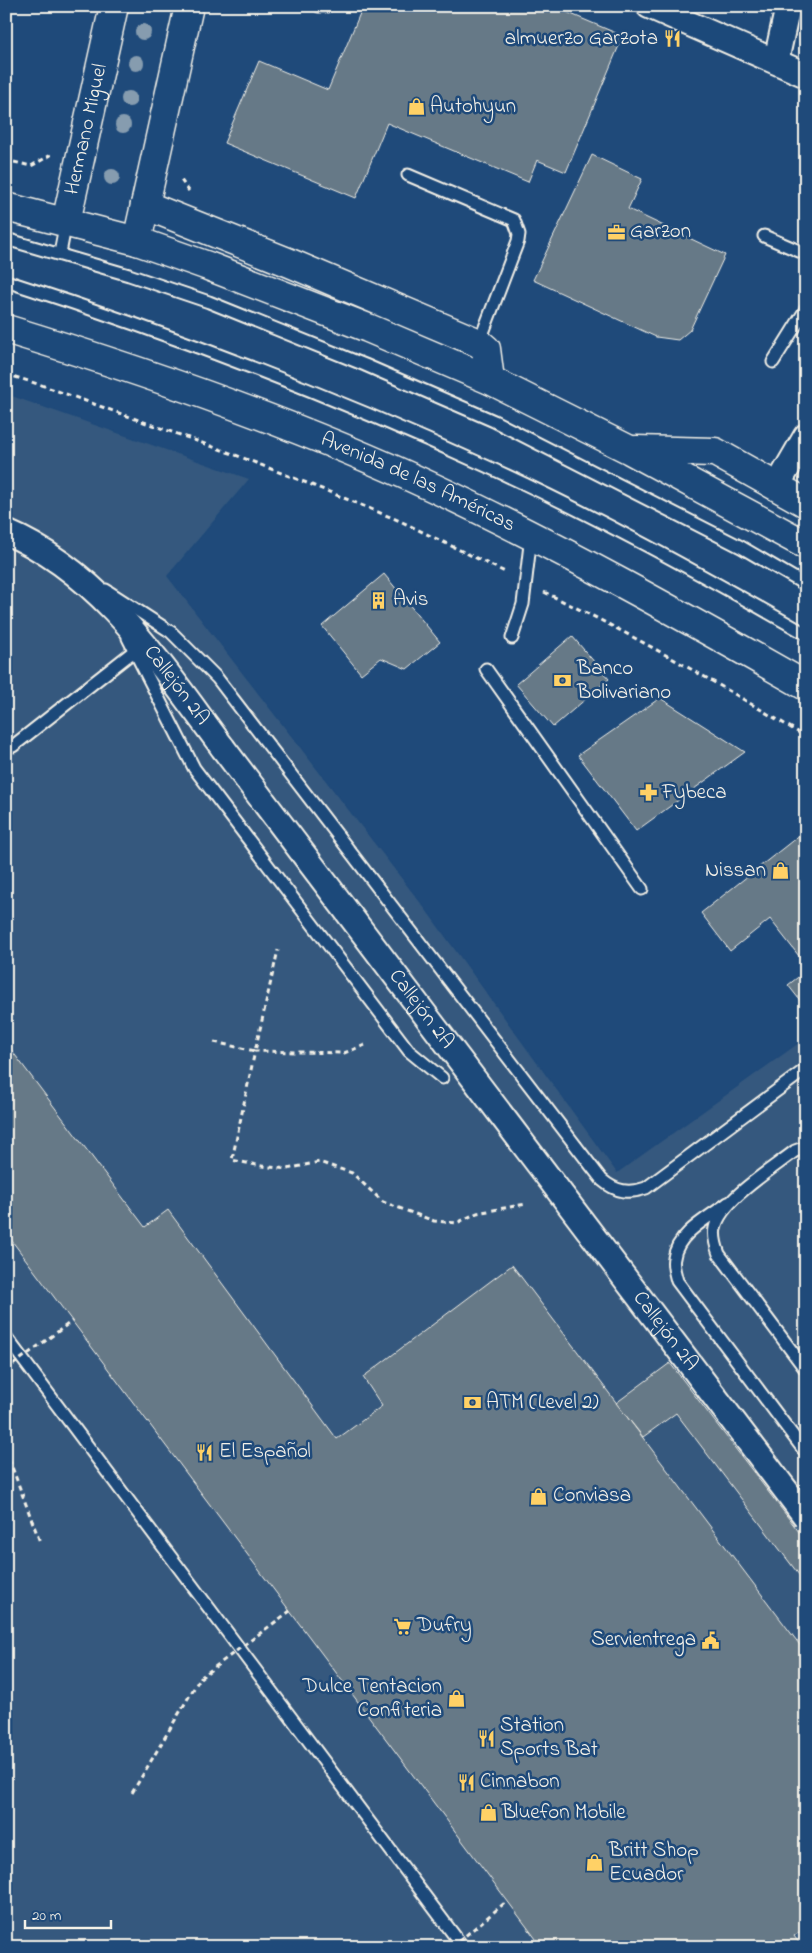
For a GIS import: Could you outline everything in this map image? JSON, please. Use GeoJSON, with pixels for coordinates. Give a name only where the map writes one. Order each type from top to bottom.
{"type":"FeatureCollection","features":[{"type":"Feature","properties":{"kind":"main road","name":"Hermano Miguel"},"geometry":{"type":"LineString","coordinates":[[66,222],[114,6]]}},
{"type":"Feature","properties":{"kind":"main road"},"geometry":{"type":"LineString","coordinates":[[137,241],[190,6]]}},
{"type":"Feature","properties":{"kind":"main road"},"geometry":{"type":"LineString","coordinates":[[145,205],[290,263],[479,343],[486,349],[490,380]]}},
{"type":"Feature","properties":{"kind":"main road"},"geometry":{"type":"LineString","coordinates":[[6,207],[137,241],[208,266],[368,328],[490,380],[630,450],[806,545]]}},
{"type":"Feature","properties":{"kind":"main road","name":"Avenida de las Américas"},"geometry":{"type":"LineString","coordinates":[[6,329],[160,379],[301,431],[430,486],[531,535],[689,619],[806,686]]}},
{"type":"Feature","properties":{"kind":"main road"},"geometry":{"type":"LineString","coordinates":[[630,450],[715,452],[806,503]]}},
{"type":"Feature","properties":{"kind":"street"},"geometry":{"type":"LineString","coordinates":[[649,6],[806,75]]}},
{"type":"Feature","properties":{"kind":"street"},"geometry":{"type":"LineString","coordinates":[[776,61],[788,6]]}},
{"type":"Feature","properties":{"kind":"street"},"geometry":{"type":"LineString","coordinates":[[777,486],[806,436]]}},
{"type":"Feature","properties":{"kind":"street","name":"Callejón 2A"},"geometry":{"type":"LineString","coordinates":[[6,532],[46,552],[90,586],[113,608],[144,644],[806,1517]]}},
{"type":"Feature","properties":{"kind":"lane"},"geometry":{"type":"LineString","coordinates":[[320,6],[327,6]]}},
{"type":"Feature","properties":{"kind":"lane"},"geometry":{"type":"LineString","coordinates":[[408,175],[514,220],[519,234],[518,241],[479,343]]}},
{"type":"Feature","properties":{"kind":"lane","name":"Hermano Miguel"},"geometry":{"type":"LineString","coordinates":[[60,254],[66,222]]}},
{"type":"Feature","properties":{"kind":"lane"},"geometry":{"type":"LineString","coordinates":[[764,236],[806,254]]}},
{"type":"Feature","properties":{"kind":"lane"},"geometry":{"type":"LineString","coordinates":[[6,239],[60,254],[209,302],[365,365],[494,421],[741,547],[806,585]]}},
{"type":"Feature","properties":{"kind":"lane","name":"Avenida de las Américas"},"geometry":{"type":"LineString","coordinates":[[6,282],[114,317],[380,419],[487,466],[601,522],[806,634]]}},
{"type":"Feature","properties":{"kind":"lane"},"geometry":{"type":"LineString","coordinates":[[773,362],[806,309]]}},
{"type":"Feature","properties":{"kind":"lane"},"geometry":{"type":"LineString","coordinates":[[512,638],[523,604],[531,535]]}},
{"type":"Feature","properties":{"kind":"lane"},"geometry":{"type":"LineString","coordinates":[[46,552],[171,632],[217,678],[602,1180],[612,1188],[622,1192],[636,1192],[646,1188],[806,1069]]}},
{"type":"Feature","properties":{"kind":"lane"},"geometry":{"type":"LineString","coordinates":[[113,608],[194,768],[409,1051],[442,1078]]}},
{"type":"Feature","properties":{"kind":"lane"},"geometry":{"type":"LineString","coordinates":[[13,746],[134,651]]}},
{"type":"Feature","properties":{"kind":"lane"},"geometry":{"type":"LineString","coordinates":[[486,669],[642,889]]}},
{"type":"Feature","properties":{"kind":"lane"},"geometry":{"type":"LineString","coordinates":[[806,1147],[795,1151],[686,1235],[678,1245],[674,1257],[677,1281],[806,1453]]}},
{"type":"Feature","properties":{"kind":"lane"},"geometry":{"type":"LineString","coordinates":[[728,1203],[718,1218],[714,1230],[719,1254],[806,1370]]}},
{"type":"Feature","properties":{"kind":"lane"},"geometry":{"type":"LineString","coordinates":[[6,1337],[463,1947]]}},
{"type":"Feature","properties":{"kind":"path"},"geometry":{"type":"LineString","coordinates":[[14,162],[31,166],[54,154]]}},
{"type":"Feature","properties":{"kind":"path"},"geometry":{"type":"LineString","coordinates":[[177,175],[189,191],[197,194]]}},
{"type":"Feature","properties":{"kind":"path"},"geometry":{"type":"LineString","coordinates":[[6,374],[233,454],[400,521],[526,583],[673,659],[753,704],[806,737]]}},
{"type":"Feature","properties":{"kind":"path"},"geometry":{"type":"LineString","coordinates":[[278,950],[232,1160],[287,1169],[319,1162],[352,1173],[383,1202],[434,1221],[457,1223],[477,1214],[526,1204]]}},
{"type":"Feature","properties":{"kind":"path"},"geometry":{"type":"LineString","coordinates":[[214,1042],[255,1051],[344,1053],[365,1045]]}},
{"type":"Feature","properties":{"kind":"path"},"geometry":{"type":"LineString","coordinates":[[6,1370],[72,1321]]}},
{"type":"Feature","properties":{"kind":"path"},"geometry":{"type":"LineString","coordinates":[[6,1451],[40,1542]]}},
{"type":"Feature","properties":{"kind":"path"},"geometry":{"type":"LineString","coordinates":[[132,1793],[200,1678],[290,1611]]}},
{"type":"Feature","properties":{"kind":"path"},"geometry":{"type":"LineString","coordinates":[[452,1947],[507,1901]]}},
{"type":"Feature","properties":{"kind":"shaded area"},"geometry":{"type":"Polygon","coordinates":[[[6,394],[249,479],[167,576],[426,910],[617,1173],[806,1038],[806,1947],[6,1947],[6,394]]]}},
{"type":"Feature","properties":{"kind":"building","name":"Autohyun"},"geometry":{"type":"Polygon","coordinates":[[[363,6],[552,6],[623,36],[566,172],[537,160],[528,182],[387,123],[356,198],[224,143],[259,61],[328,90],[363,6]]]}},
{"type":"Feature","properties":{"kind":"building","name":"Garzon"},"geometry":{"type":"Polygon","coordinates":[[[592,155],[642,179],[628,209],[725,255],[690,330],[678,340],[656,337],[533,280],[592,155]]]}},
{"type":"Feature","properties":{"kind":"building","name":"Avis"},"geometry":{"type":"Polygon","coordinates":[[[384,574],[440,642],[407,669],[381,658],[361,674],[322,626],[384,574]]]}},
{"type":"Feature","properties":{"kind":"building","name":"Banco Bolivariano"},"geometry":{"type":"Polygon","coordinates":[[[572,636],[609,679],[553,727],[516,684],[572,636]]]}},
{"type":"Feature","properties":{"kind":"building","name":"Fybeca"},"geometry":{"type":"Polygon","coordinates":[[[660,698],[745,752],[636,831],[578,755],[660,698]]]}},
{"type":"Feature","properties":{"kind":"building","name":"Nissan"},"geometry":{"type":"Polygon","coordinates":[[[806,830],[806,965],[770,919],[730,951],[701,913],[806,830]]]}},
{"type":"Feature","properties":{"kind":"building"},"geometry":{"type":"Polygon","coordinates":[[[806,971],[806,1008],[788,985],[806,971]]]}},
{"type":"Feature","properties":{"kind":"building"},"geometry":{"type":"Polygon","coordinates":[[[6,1043],[145,1227],[168,1210],[337,1439],[382,1406],[363,1377],[512,1265],[806,1653],[806,1927],[794,1936],[802,1947],[542,1947],[6,1233],[6,1043]]]}},
{"type":"Feature","properties":{"kind":"building"},"geometry":{"type":"Polygon","coordinates":[[[670,1363],[806,1541],[806,1584],[676,1413],[643,1437],[616,1403],[670,1363]]]}},
{"type":"Feature","properties":{"kind":"place","name":"almuerzo Garzota"},"geometry":{"type":"Point","coordinates":[672,39]}},
{"type":"Feature","properties":{"kind":"place","name":"Autohyun"},"geometry":{"type":"Point","coordinates":[416,107]}},
{"type":"Feature","properties":{"kind":"place","name":"Garzon"},"geometry":{"type":"Point","coordinates":[616,232]}},
{"type":"Feature","properties":{"kind":"place","name":"Avis"},"geometry":{"type":"Point","coordinates":[379,600]}},
{"type":"Feature","properties":{"kind":"place","name":"Banco Bolivariano"},"geometry":{"type":"Point","coordinates":[563,681]}},
{"type":"Feature","properties":{"kind":"place","name":"Fybeca"},"geometry":{"type":"Point","coordinates":[648,793]}},
{"type":"Feature","properties":{"kind":"place","name":"Nissan"},"geometry":{"type":"Point","coordinates":[780,871]}},
{"type":"Feature","properties":{"kind":"place","name":"ATM (Level 2)"},"geometry":{"type":"Point","coordinates":[472,1403]}},
{"type":"Feature","properties":{"kind":"place","name":"El Español"},"geometry":{"type":"Point","coordinates":[205,1452]}},
{"type":"Feature","properties":{"kind":"place","name":"Conviasa"},"geometry":{"type":"Point","coordinates":[539,1496]}},
{"type":"Feature","properties":{"kind":"place","name":"Dufry"},"geometry":{"type":"Point","coordinates":[403,1626]}},
{"type":"Feature","properties":{"kind":"place","name":"Servientrega"},"geometry":{"type":"Point","coordinates":[710,1640]}},
{"type":"Feature","properties":{"kind":"place","name":"Dulce Tentacion Confiteria"},"geometry":{"type":"Point","coordinates":[456,1699]}},
{"type":"Feature","properties":{"kind":"place","name":"Station Sports Bat"},"geometry":{"type":"Point","coordinates":[486,1738]}},
{"type":"Feature","properties":{"kind":"place","name":"Cinnabon"},"geometry":{"type":"Point","coordinates":[466,1782]}},
{"type":"Feature","properties":{"kind":"place","name":"Bluefon Mobile"},"geometry":{"type":"Point","coordinates":[488,1813]}},
{"type":"Feature","properties":{"kind":"place","name":"Britt Shop Ecuador"},"geometry":{"type":"Point","coordinates":[595,1863]}}]}
